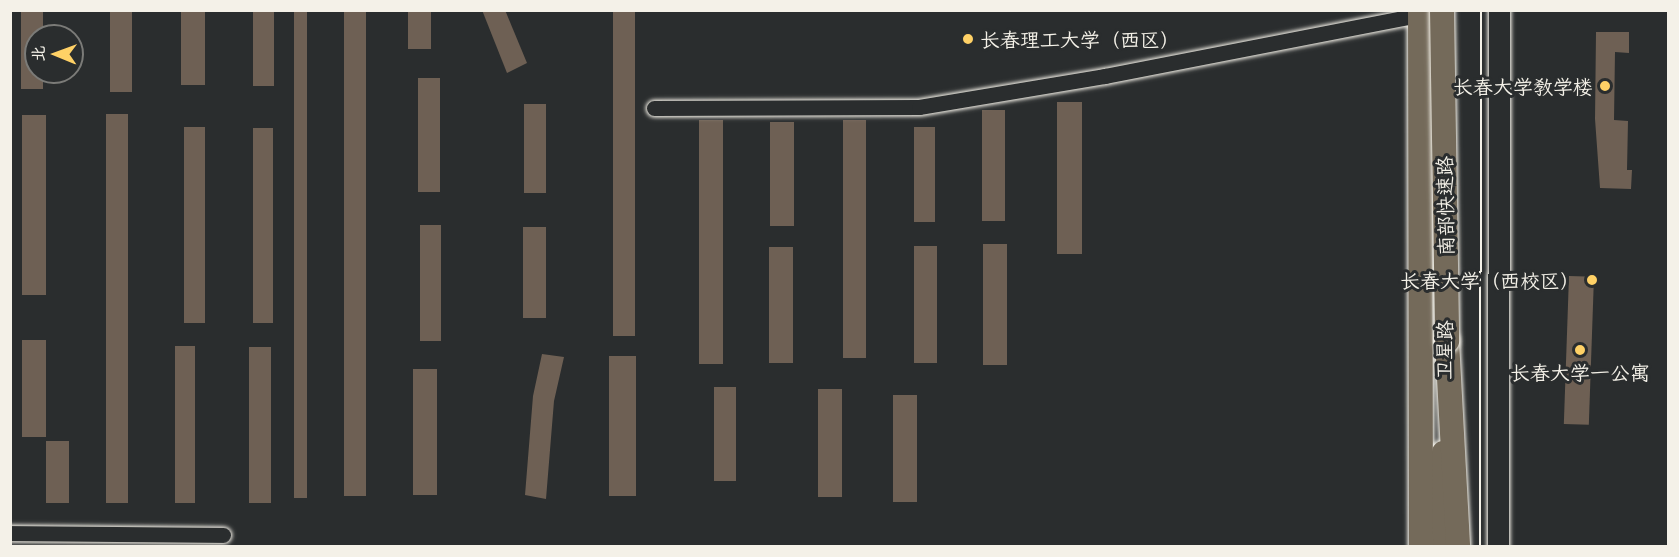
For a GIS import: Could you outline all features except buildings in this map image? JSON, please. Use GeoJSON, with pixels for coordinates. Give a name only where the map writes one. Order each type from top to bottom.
{"type":"FeatureCollection","features":[{"type":"Feature","properties":{"kind":"highway","name":"南部快速路"},"geometry":{"type":"LineString","coordinates":[[1442,10],[1447,341],[1446,546]]}},
{"type":"Feature","properties":{"kind":"highway","name":"南部快速路"},"geometry":{"type":"LineString","coordinates":[[1416,12],[1421,546]]}},
{"type":"Feature","properties":{"kind":"highway"},"geometry":{"type":"LineString","coordinates":[[1447,341],[1458,546]]}},
{"type":"Feature","properties":{"kind":"main road","name":"卫星路"},"geometry":{"type":"LineString","coordinates":[[1442,546],[1448,10]]}},
{"type":"Feature","properties":{"kind":"main road"},"geometry":{"type":"LineString","coordinates":[[1498,546],[1499,10]]}},
{"type":"Feature","properties":{"kind":"main road","name":"卫星路"},"geometry":{"type":"LineString","coordinates":[[1412,546],[1416,12]]}},
{"type":"Feature","properties":{"kind":"street"},"geometry":{"type":"LineString","coordinates":[[654,108],[919,107],[1105,76],[1416,12]]}},
{"type":"Feature","properties":{"kind":"street"},"geometry":{"type":"LineString","coordinates":[[10,533],[223,535]]}},
{"type":"Feature","properties":{"kind":"tram line"},"geometry":{"type":"LineString","coordinates":[[1480,546],[1481,10]]}},
{"type":"Feature","properties":{"kind":"place","name":"长春理工大学（西区）"},"geometry":{"type":"Point","coordinates":[968,39]}},
{"type":"Feature","properties":{"kind":"place","name":"长春大学教学楼"},"geometry":{"type":"Point","coordinates":[1605,86]}},
{"type":"Feature","properties":{"kind":"place","name":"长春大学（西校区）"},"geometry":{"type":"Point","coordinates":[1592,280]}},
{"type":"Feature","properties":{"kind":"place","name":"长春大学一公寓"},"geometry":{"type":"Point","coordinates":[1580,350]}}]}
